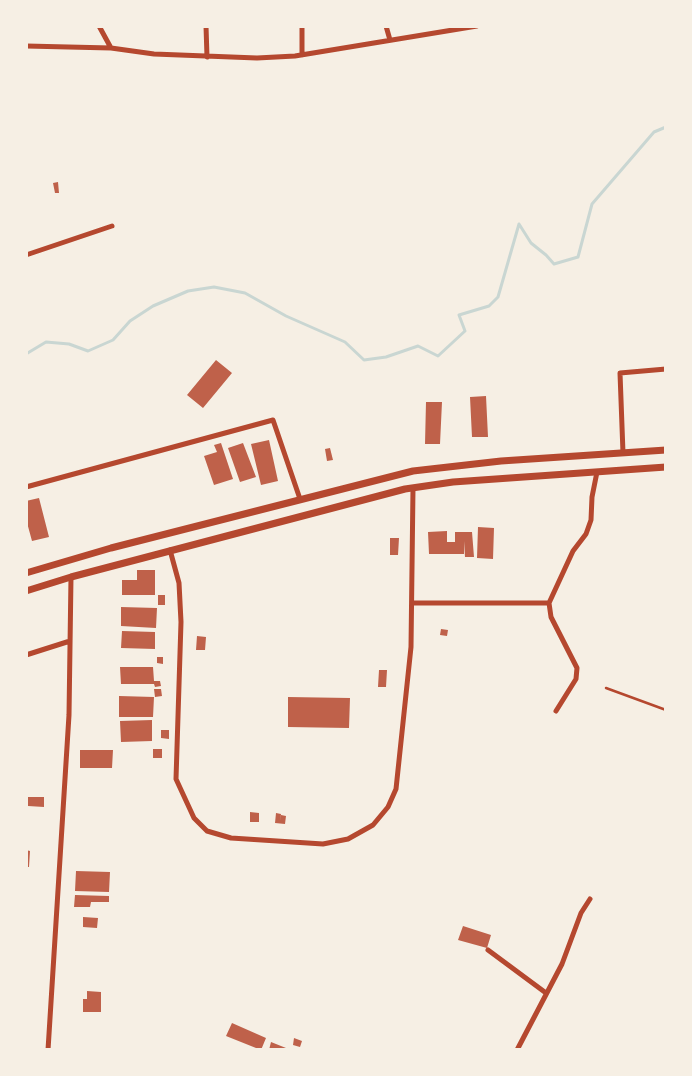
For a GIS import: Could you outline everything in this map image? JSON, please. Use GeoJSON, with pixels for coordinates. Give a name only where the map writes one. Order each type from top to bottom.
{"type":"FeatureCollection","features":[{"type":"Feature","properties":{"kind":"street"},"geometry":{"type":"LineString","coordinates":[[99,26],[110,48]]}},
{"type":"Feature","properties":{"kind":"street"},"geometry":{"type":"LineString","coordinates":[[206,26],[207,57]]}},
{"type":"Feature","properties":{"kind":"street"},"geometry":{"type":"LineString","coordinates":[[302,26],[302,55]]}},
{"type":"Feature","properties":{"kind":"street"},"geometry":{"type":"LineString","coordinates":[[386,26],[390,40]]}},
{"type":"Feature","properties":{"kind":"street"},"geometry":{"type":"LineString","coordinates":[[26,46],[110,48],[154,54],[257,58],[302,55],[477,26]]}},
{"type":"Feature","properties":{"kind":"street"},"geometry":{"type":"LineString","coordinates":[[26,255],[112,226]]}},
{"type":"Feature","properties":{"kind":"street"},"geometry":{"type":"LineString","coordinates":[[623,453],[620,373],[666,369]]}},
{"type":"Feature","properties":{"kind":"street"},"geometry":{"type":"LineString","coordinates":[[26,487],[273,420],[300,499]]}},
{"type":"Feature","properties":{"kind":"street"},"geometry":{"type":"LineString","coordinates":[[26,573],[111,548],[413,471],[501,461],[666,450]]}},
{"type":"Feature","properties":{"kind":"street"},"geometry":{"type":"LineString","coordinates":[[26,591],[170,550],[413,488],[453,482],[666,467]]}},
{"type":"Feature","properties":{"kind":"street"},"geometry":{"type":"LineString","coordinates":[[556,711],[576,679],[577,668],[551,617],[549,603],[573,551],[586,534],[591,520],[592,497],[597,472]]}},
{"type":"Feature","properties":{"kind":"street"},"geometry":{"type":"LineString","coordinates":[[170,550],[179,583],[180,622],[176,779],[194,818],[207,831],[231,838],[323,844],[348,839],[373,825],[388,807],[396,789],[411,647],[413,488]]}},
{"type":"Feature","properties":{"kind":"street"},"geometry":{"type":"LineString","coordinates":[[48,1050],[69,715],[71,577]]}},
{"type":"Feature","properties":{"kind":"street"},"geometry":{"type":"LineString","coordinates":[[412,603],[549,603]]}},
{"type":"Feature","properties":{"kind":"street"},"geometry":{"type":"LineString","coordinates":[[26,655],[70,641]]}},
{"type":"Feature","properties":{"kind":"street"},"geometry":{"type":"LineString","coordinates":[[517,1050],[562,964],[581,913],[590,898]]}},
{"type":"Feature","properties":{"kind":"street"},"geometry":{"type":"LineString","coordinates":[[488,950],[546,993]]}},
{"type":"Feature","properties":{"kind":"lane"},"geometry":{"type":"LineString","coordinates":[[606,688],[666,710]]}},
{"type":"Feature","properties":{"kind":"building"},"geometry":{"type":"Polygon","coordinates":[[[58,182],[59,193],[55,193],[53,183],[58,182]]]}},
{"type":"Feature","properties":{"kind":"building"},"geometry":{"type":"Polygon","coordinates":[[[216,360],[232,373],[203,408],[187,395],[216,360]]]}},
{"type":"Feature","properties":{"kind":"building"},"geometry":{"type":"Polygon","coordinates":[[[486,396],[488,437],[472,437],[470,397],[486,396]]]}},
{"type":"Feature","properties":{"kind":"building"},"geometry":{"type":"Polygon","coordinates":[[[426,402],[442,402],[440,444],[425,444],[426,402]]]}},
{"type":"Feature","properties":{"kind":"building"},"geometry":{"type":"Polygon","coordinates":[[[269,440],[278,481],[261,485],[251,444],[269,440]]]}},
{"type":"Feature","properties":{"kind":"building"},"geometry":{"type":"Polygon","coordinates":[[[221,443],[233,479],[214,485],[204,456],[217,452],[214,445],[221,443]]]}},
{"type":"Feature","properties":{"kind":"building"},"geometry":{"type":"Polygon","coordinates":[[[243,443],[256,477],[240,482],[228,448],[243,443]]]}},
{"type":"Feature","properties":{"kind":"building"},"geometry":{"type":"Polygon","coordinates":[[[330,448],[333,460],[327,461],[325,449],[330,448]]]}},
{"type":"Feature","properties":{"kind":"building"},"geometry":{"type":"Polygon","coordinates":[[[39,498],[49,537],[32,541],[26,519],[26,501],[39,498]]]}},
{"type":"Feature","properties":{"kind":"building"},"geometry":{"type":"Polygon","coordinates":[[[478,527],[494,528],[493,559],[477,558],[478,527]]]}},
{"type":"Feature","properties":{"kind":"building"},"geometry":{"type":"Polygon","coordinates":[[[447,531],[447,542],[455,542],[455,532],[472,532],[474,557],[465,557],[464,541],[464,554],[429,554],[428,532],[447,531]]]}},
{"type":"Feature","properties":{"kind":"building"},"geometry":{"type":"Polygon","coordinates":[[[390,538],[399,538],[398,555],[390,555],[390,538]]]}},
{"type":"Feature","properties":{"kind":"building"},"geometry":{"type":"Polygon","coordinates":[[[137,570],[155,570],[155,595],[122,595],[122,580],[137,580],[137,570]]]}},
{"type":"Feature","properties":{"kind":"building"},"geometry":{"type":"Polygon","coordinates":[[[158,595],[165,595],[165,605],[158,605],[158,595]]]}},
{"type":"Feature","properties":{"kind":"building"},"geometry":{"type":"Polygon","coordinates":[[[121,607],[157,608],[156,628],[121,626],[121,607]]]}},
{"type":"Feature","properties":{"kind":"building"},"geometry":{"type":"Polygon","coordinates":[[[441,629],[448,630],[447,636],[440,635],[441,629]]]}},
{"type":"Feature","properties":{"kind":"building"},"geometry":{"type":"Polygon","coordinates":[[[122,631],[155,632],[155,649],[121,648],[122,631]]]}},
{"type":"Feature","properties":{"kind":"building"},"geometry":{"type":"Polygon","coordinates":[[[197,636],[206,637],[205,650],[196,650],[197,636]]]}},
{"type":"Feature","properties":{"kind":"building"},"geometry":{"type":"Polygon","coordinates":[[[157,657],[163,657],[163,664],[157,663],[157,657]]]}},
{"type":"Feature","properties":{"kind":"building"},"geometry":{"type":"Polygon","coordinates":[[[120,667],[153,667],[154,681],[160,681],[161,686],[155,687],[154,684],[121,684],[120,667]]]}},
{"type":"Feature","properties":{"kind":"building"},"geometry":{"type":"Polygon","coordinates":[[[379,670],[387,670],[386,687],[378,687],[379,670]]]}},
{"type":"Feature","properties":{"kind":"building"},"geometry":{"type":"Polygon","coordinates":[[[154,689],[161,689],[162,696],[155,697],[154,689]]]}},
{"type":"Feature","properties":{"kind":"building"},"geometry":{"type":"Polygon","coordinates":[[[119,696],[154,697],[153,717],[119,717],[119,696]]]}},
{"type":"Feature","properties":{"kind":"building"},"geometry":{"type":"Polygon","coordinates":[[[288,697],[350,698],[349,728],[288,727],[288,697]]]}},
{"type":"Feature","properties":{"kind":"building"},"geometry":{"type":"Polygon","coordinates":[[[152,720],[152,741],[121,742],[120,721],[152,720]]]}},
{"type":"Feature","properties":{"kind":"building"},"geometry":{"type":"Polygon","coordinates":[[[161,730],[169,730],[169,739],[161,738],[161,730]]]}},
{"type":"Feature","properties":{"kind":"building"},"geometry":{"type":"Polygon","coordinates":[[[153,749],[162,749],[162,758],[153,758],[153,749]]]}},
{"type":"Feature","properties":{"kind":"building"},"geometry":{"type":"Polygon","coordinates":[[[80,750],[113,750],[112,768],[80,768],[80,750]]]}},
{"type":"Feature","properties":{"kind":"building"},"geometry":{"type":"Polygon","coordinates":[[[28,797],[44,797],[44,807],[28,806],[28,797]]]}},
{"type":"Feature","properties":{"kind":"building"},"geometry":{"type":"Polygon","coordinates":[[[250,812],[259,813],[259,822],[250,822],[250,812]]]}},
{"type":"Feature","properties":{"kind":"building"},"geometry":{"type":"Polygon","coordinates":[[[276,813],[281,814],[280,821],[281,815],[286,816],[285,824],[275,823],[276,813]]]}},
{"type":"Feature","properties":{"kind":"building"},"geometry":{"type":"Polygon","coordinates":[[[26,850],[30,851],[29,867],[26,867],[26,850]]]}},
{"type":"Feature","properties":{"kind":"building"},"geometry":{"type":"Polygon","coordinates":[[[76,871],[110,872],[109,892],[75,891],[76,871]]]}},
{"type":"Feature","properties":{"kind":"building"},"geometry":{"type":"Polygon","coordinates":[[[75,895],[109,896],[109,902],[91,902],[90,907],[74,907],[75,895]]]}},
{"type":"Feature","properties":{"kind":"building"},"geometry":{"type":"Polygon","coordinates":[[[83,917],[98,918],[97,928],[83,927],[83,917]]]}},
{"type":"Feature","properties":{"kind":"building"},"geometry":{"type":"Polygon","coordinates":[[[463,926],[491,935],[487,948],[458,940],[463,926]]]}},
{"type":"Feature","properties":{"kind":"building"},"geometry":{"type":"Polygon","coordinates":[[[87,991],[101,992],[101,1012],[83,1012],[83,999],[87,999],[87,991]]]}},
{"type":"Feature","properties":{"kind":"building"},"geometry":{"type":"Polygon","coordinates":[[[232,1023],[266,1038],[261,1050],[226,1036],[232,1023]]]}},
{"type":"Feature","properties":{"kind":"building"},"geometry":{"type":"Polygon","coordinates":[[[294,1038],[302,1041],[300,1047],[293,1045],[294,1038]]]}},
{"type":"Feature","properties":{"kind":"building"},"geometry":{"type":"Polygon","coordinates":[[[271,1042],[291,1050],[269,1050],[271,1042]]]}},
{"type":"Feature","properties":{"kind":"waterway"},"geometry":{"type":"LineString","coordinates":[[26,354],[46,342],[69,344],[88,351],[113,340],[130,321],[153,306],[188,291],[214,287],[245,293],[286,316],[345,342],[364,360],[386,357],[418,346],[438,356],[465,331],[459,315],[489,306],[498,297],[519,224],[531,243],[554,264],[578,257],[592,204],[654,132],[666,127]]}}]}
